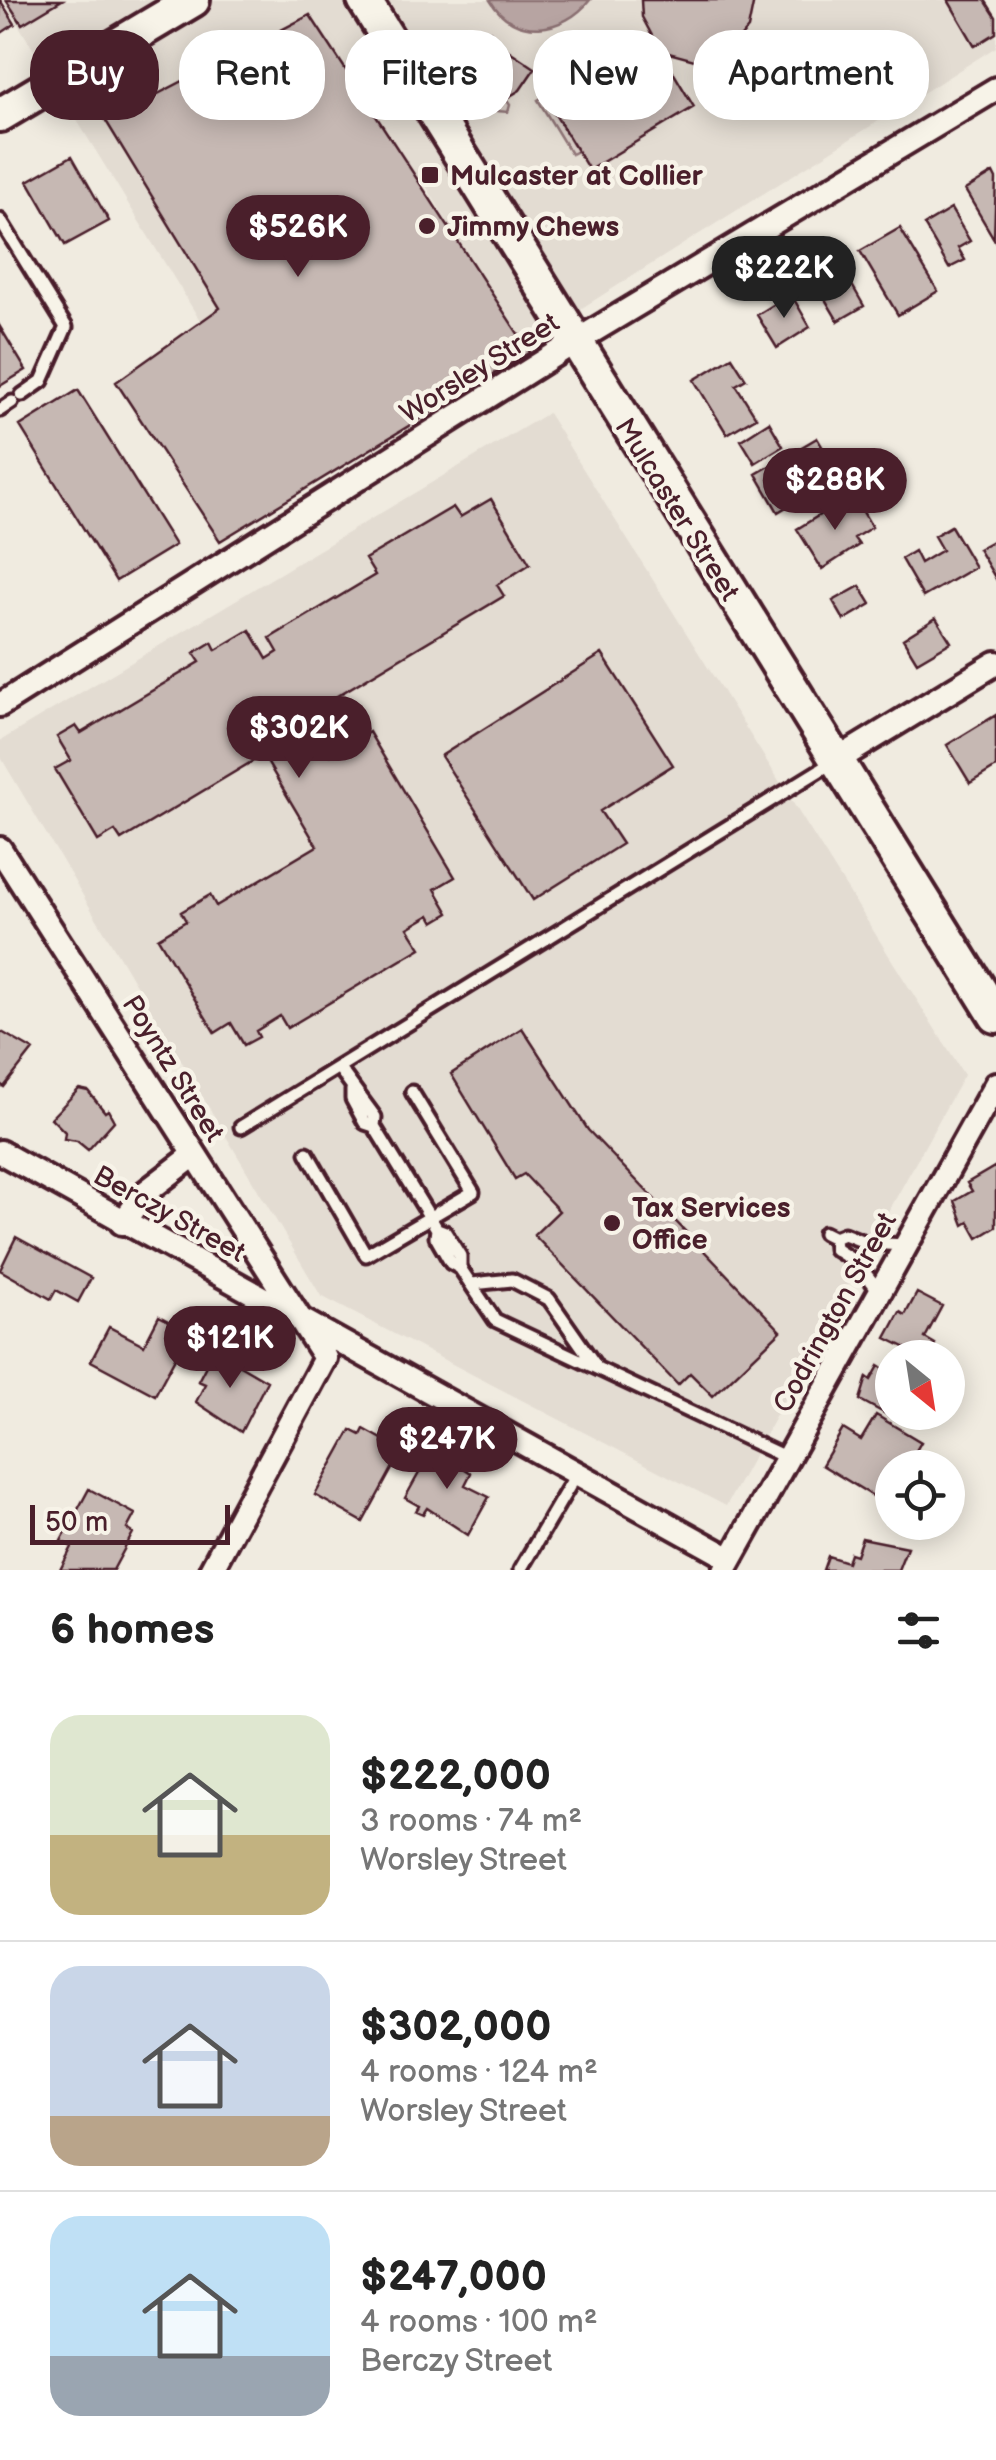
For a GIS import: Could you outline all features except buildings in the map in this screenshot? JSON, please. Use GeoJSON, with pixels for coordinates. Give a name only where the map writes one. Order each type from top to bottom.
{"type":"FeatureCollection","features":[{"type":"Feature","properties":{"kind":"street"},"geometry":{"type":"LineString","coordinates":[[0,115],[193,0]]}},
{"type":"Feature","properties":{"kind":"street","name":"Mulcaster Street"},"geometry":{"type":"LineString","coordinates":[[364,0],[996,1016]]}},
{"type":"Feature","properties":{"kind":"street","name":"Worsley Street"},"geometry":{"type":"LineString","coordinates":[[0,705],[574,343],[996,88]]}},
{"type":"Feature","properties":{"kind":"street"},"geometry":{"type":"LineString","coordinates":[[836,760],[996,662]]}},
{"type":"Feature","properties":{"kind":"street","name":"Poyntz Street"},"geometry":{"type":"LineString","coordinates":[[0,849],[325,1358],[212,1570]]}},
{"type":"Feature","properties":{"kind":"street","name":"Codrington Street"},"geometry":{"type":"LineString","coordinates":[[728,1565],[996,1084]]}},
{"type":"Feature","properties":{"kind":"street","name":"Berczy Street"},"geometry":{"type":"LineString","coordinates":[[0,1152],[577,1474],[728,1565]]}},
{"type":"Feature","properties":{"kind":"street"},"geometry":{"type":"LineString","coordinates":[[122,1223],[146,1192],[194,1155]]}},
{"type":"Feature","properties":{"kind":"lane"},"geometry":{"type":"LineString","coordinates":[[0,220],[66,327],[42,382],[0,410]]}},
{"type":"Feature","properties":{"kind":"lane"},"geometry":{"type":"LineString","coordinates":[[241,1127],[836,760]]}},
{"type":"Feature","properties":{"kind":"lane"},"geometry":{"type":"LineString","coordinates":[[339,1068],[364,1123],[374,1126],[433,1223],[445,1232],[460,1256],[460,1268],[495,1320],[787,1458]]}},
{"type":"Feature","properties":{"kind":"lane"},"geometry":{"type":"LineString","coordinates":[[307,1153],[366,1255],[433,1223],[473,1192],[412,1092]]}},
{"type":"Feature","properties":{"kind":"lane"},"geometry":{"type":"LineString","coordinates":[[880,1292],[857,1263],[836,1249],[829,1236],[844,1234],[867,1243],[905,1245]]}},
{"type":"Feature","properties":{"kind":"lane"},"geometry":{"type":"LineString","coordinates":[[472,1284],[512,1280],[549,1299],[598,1368]]}},
{"type":"Feature","properties":{"kind":"lane"},"geometry":{"type":"LineString","coordinates":[[520,1570],[577,1474]]}},
{"type":"Feature","properties":{"kind":"shaded area"},"geometry":{"type":"Polygon","coordinates":[[[3,0],[986,0],[996,17],[996,47],[929,89],[929,30],[693,30],[693,120],[880,120],[520,347],[425,184],[201,322],[77,120],[159,120],[159,30],[30,30],[30,44],[3,0]]]}},
{"type":"Feature","properties":{"kind":"shaded area"},"geometry":{"type":"Polygon","coordinates":[[[490,0],[590,0],[567,20],[539,28],[512,22],[490,0]]]}},
{"type":"Feature","properties":{"kind":"shaded area"},"geometry":{"type":"Polygon","coordinates":[[[550,120],[558,120],[577,151],[571,154],[550,120]]]}},
{"type":"Feature","properties":{"kind":"shaded area"},"geometry":{"type":"Polygon","coordinates":[[[548,413],[964,1075],[726,1506],[321,1296],[0,756],[0,741],[548,413]]]}},
{"type":"Feature","properties":{"kind":"place","name":"Mulcaster at Collier"},"geometry":{"type":"Point","coordinates":[430,175]}},
{"type":"Feature","properties":{"kind":"place","name":"Jimmy Chews"},"geometry":{"type":"Point","coordinates":[427,226]}},
{"type":"Feature","properties":{"kind":"place","name":"Tax Services Office"},"geometry":{"type":"Point","coordinates":[612,1223]}}]}
